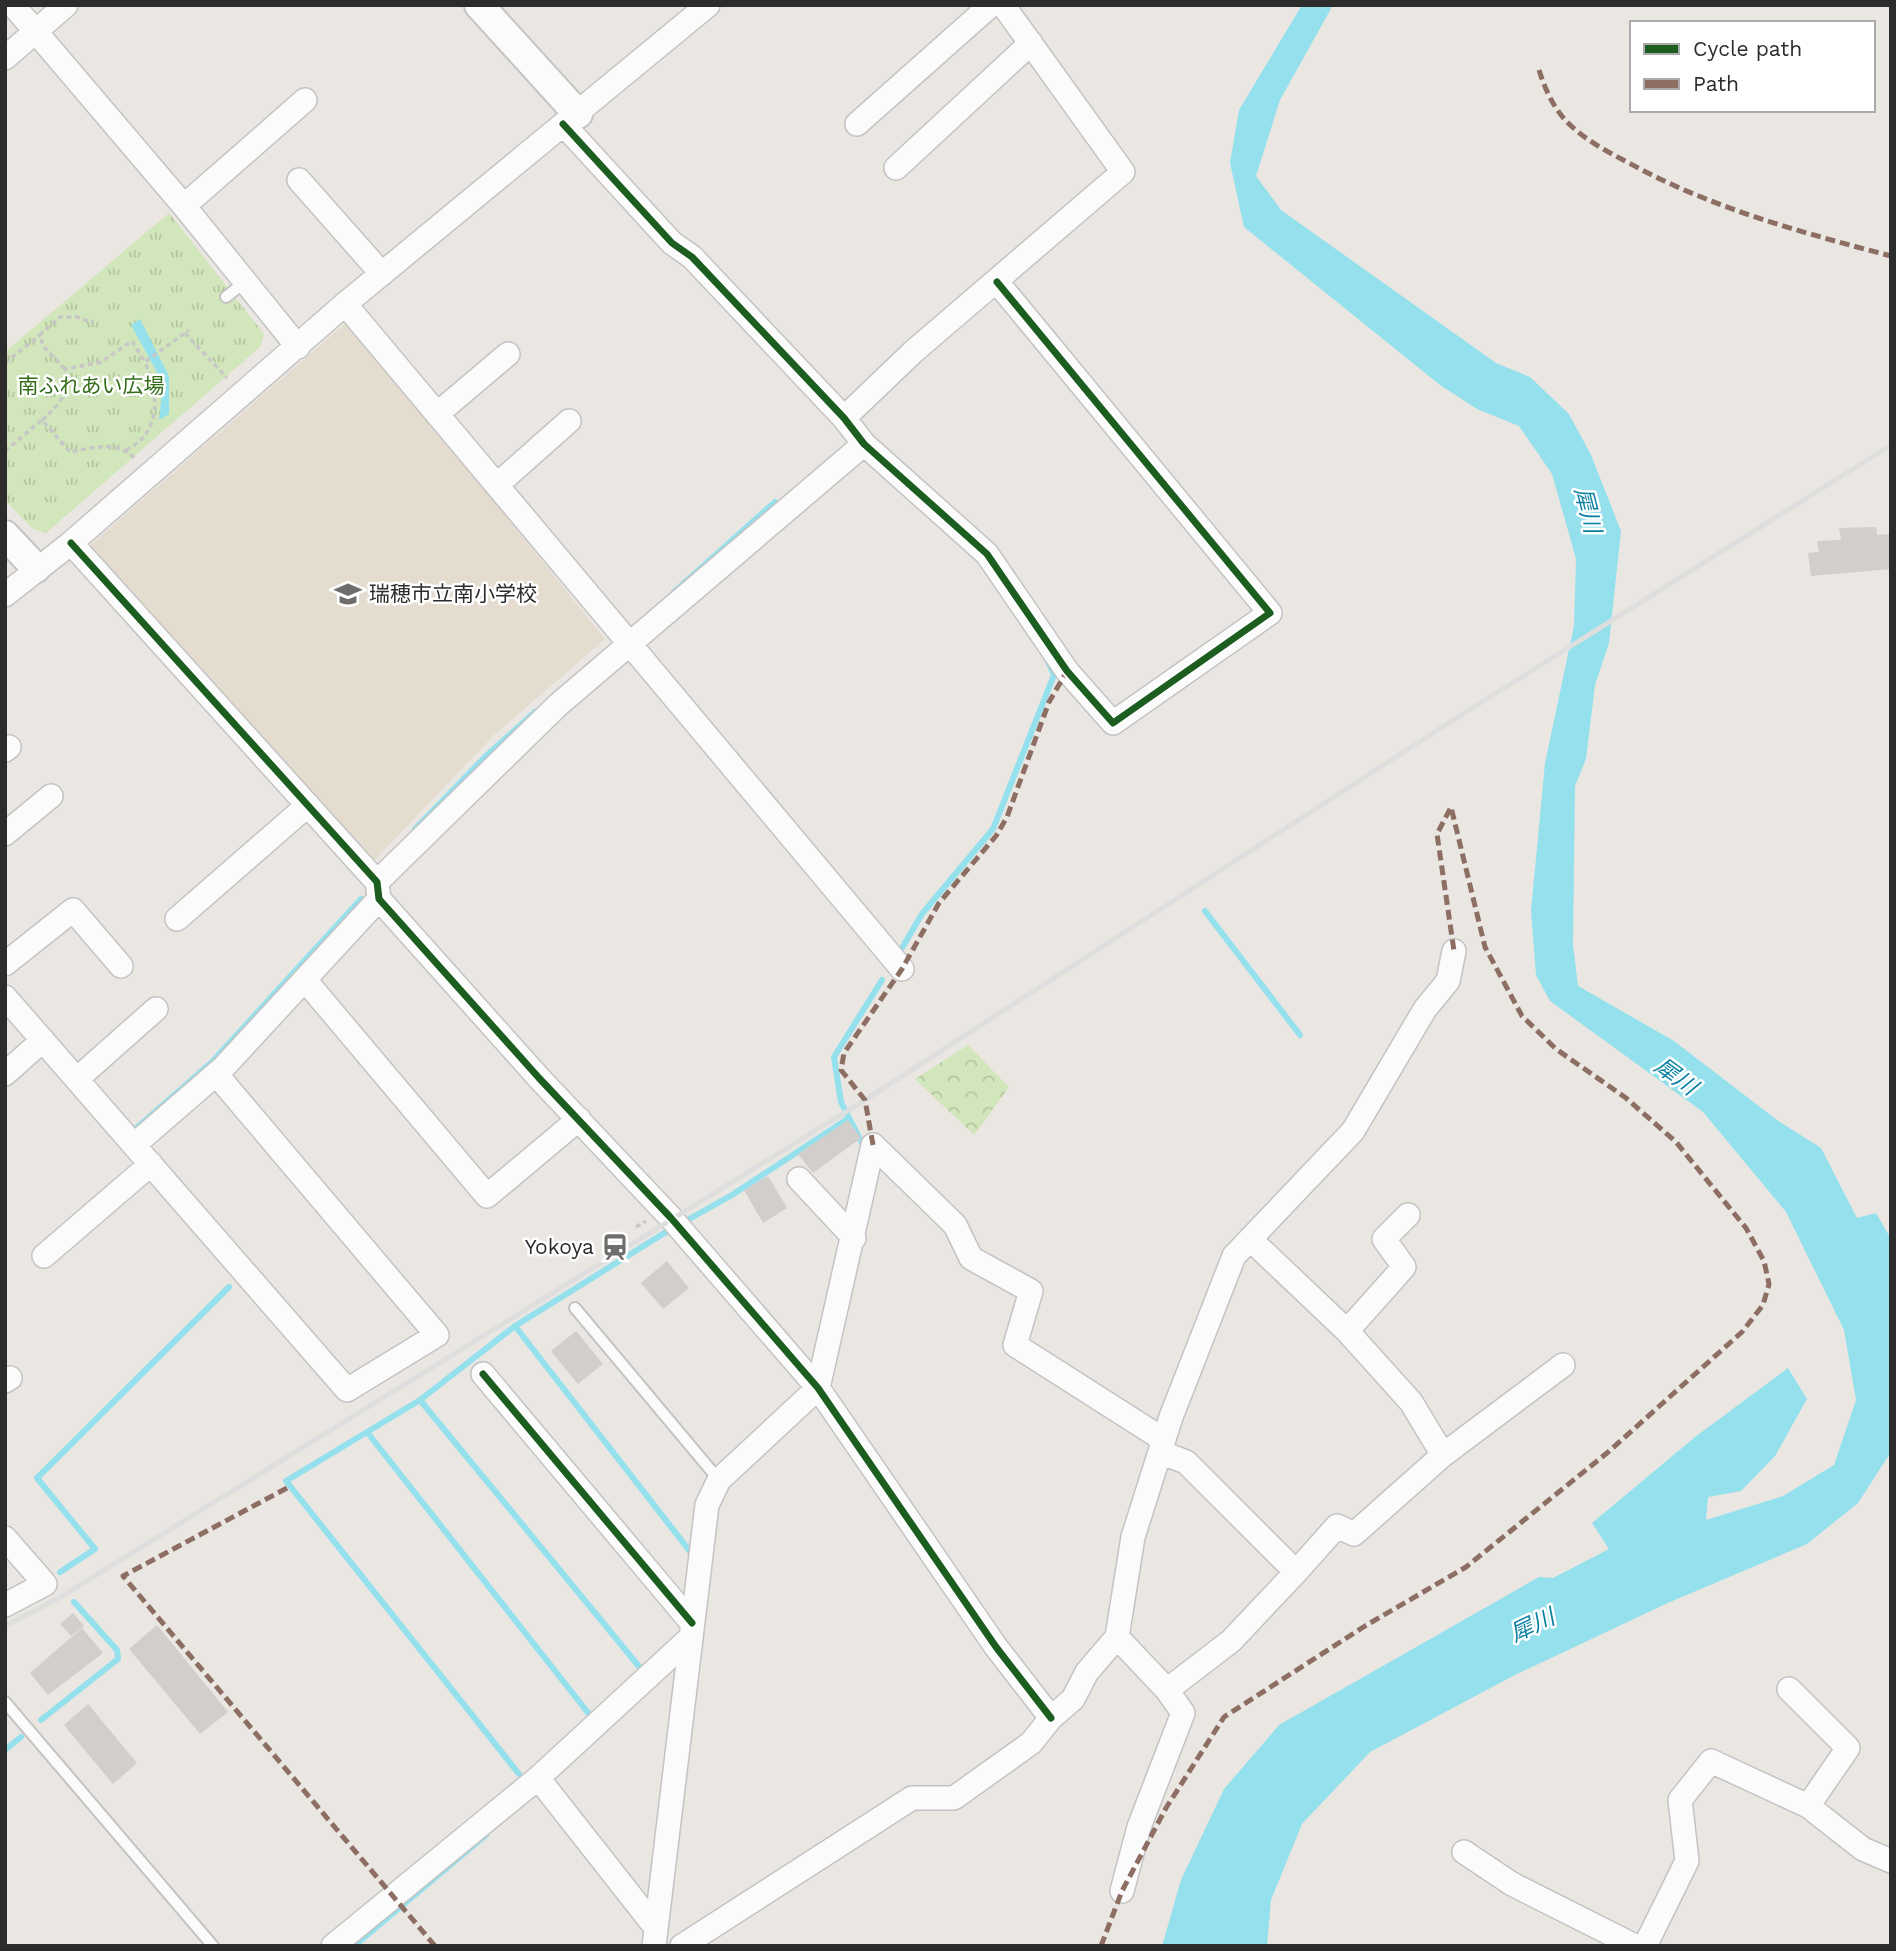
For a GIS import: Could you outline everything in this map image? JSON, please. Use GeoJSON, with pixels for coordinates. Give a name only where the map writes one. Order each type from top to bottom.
{"type":"FeatureCollection","features":[{"type":"Feature","properties":{"kind":"street"},"geometry":{"type":"LineString","coordinates":[[13,5],[184,206],[298,347]]}},
{"type":"Feature","properties":{"kind":"street"},"geometry":{"type":"LineString","coordinates":[[5,58],[66,5]]}},
{"type":"Feature","properties":{"kind":"street"},"geometry":{"type":"LineString","coordinates":[[479,5],[672,243],[692,257],[844,418],[864,444],[987,554],[1067,671],[1113,723],[1270,613],[997,282]]}},
{"type":"Feature","properties":{"kind":"street"},"geometry":{"type":"LineString","coordinates":[[857,124],[991,5]]}},
{"type":"Feature","properties":{"kind":"street"},"geometry":{"type":"LineString","coordinates":[[844,418],[913,352],[1123,172],[1031,43],[1010,9]]}},
{"type":"Feature","properties":{"kind":"street"},"geometry":{"type":"LineString","coordinates":[[5,595],[71,542],[345,304],[570,119],[693,10]]}},
{"type":"Feature","properties":{"kind":"street"},"geometry":{"type":"LineString","coordinates":[[896,168],[1031,43]]}},
{"type":"Feature","properties":{"kind":"street"},"geometry":{"type":"LineString","coordinates":[[184,206],[305,100]]}},
{"type":"Feature","properties":{"kind":"street"},"geometry":{"type":"LineString","coordinates":[[299,180],[382,274]]}},
{"type":"Feature","properties":{"kind":"street"},"geometry":{"type":"LineString","coordinates":[[345,304],[902,969]]}},
{"type":"Feature","properties":{"kind":"street"},"geometry":{"type":"LineString","coordinates":[[438,414],[508,354]]}},
{"type":"Feature","properties":{"kind":"street"},"geometry":{"type":"LineString","coordinates":[[497,485],[569,421]]}},
{"type":"Feature","properties":{"kind":"street"},"geometry":{"type":"LineString","coordinates":[[134,1145],[216,1074],[305,979],[378,891],[479,780],[628,643],[864,444]]}},
{"type":"Feature","properties":{"kind":"street"},"geometry":{"type":"LineString","coordinates":[[5,535],[36,568]]}},
{"type":"Feature","properties":{"kind":"street"},"geometry":{"type":"LineString","coordinates":[[71,542],[308,805],[378,891],[579,1119],[671,1218],[818,1388],[996,1647],[1051,1717]]}},
{"type":"Feature","properties":{"kind":"street"},"geometry":{"type":"LineString","coordinates":[[5,834],[51,796]]}},
{"type":"Feature","properties":{"kind":"street"},"geometry":{"type":"LineString","coordinates":[[177,919],[308,805]]}},
{"type":"Feature","properties":{"kind":"street"},"geometry":{"type":"LineString","coordinates":[[5,964],[73,910],[121,966]]}},
{"type":"Feature","properties":{"kind":"street"},"geometry":{"type":"LineString","coordinates":[[682,1946],[912,1798],[954,1798],[1031,1744],[1051,1717],[1073,1699],[1087,1672],[1117,1637],[1133,1538],[1162,1446],[1234,1256],[1353,1131],[1425,1009],[1448,981],[1454,951]]}},
{"type":"Feature","properties":{"kind":"street"},"geometry":{"type":"LineString","coordinates":[[305,979],[487,1196],[579,1119]]}},
{"type":"Feature","properties":{"kind":"street"},"geometry":{"type":"LineString","coordinates":[[5,997],[347,1390],[437,1335],[216,1074]]}},
{"type":"Feature","properties":{"kind":"street"},"geometry":{"type":"LineString","coordinates":[[77,1079],[156,1009]]}},
{"type":"Feature","properties":{"kind":"street"},"geometry":{"type":"LineString","coordinates":[[5,1074],[43,1040]]}},
{"type":"Feature","properties":{"kind":"street"},"geometry":{"type":"LineString","coordinates":[[655,1937],[707,1505],[719,1480],[818,1388],[854,1238],[873,1144],[955,1225],[971,1258],[1031,1291],[1015,1345],[1186,1462],[1296,1572]]}},
{"type":"Feature","properties":{"kind":"street"},"geometry":{"type":"LineString","coordinates":[[44,1256],[151,1164]]}},
{"type":"Feature","properties":{"kind":"street"},"geometry":{"type":"LineString","coordinates":[[799,1179],[854,1238]]}},
{"type":"Feature","properties":{"kind":"street"},"geometry":{"type":"LineString","coordinates":[[1347,1331],[1404,1267],[1384,1239],[1408,1215]]}},
{"type":"Feature","properties":{"kind":"street"},"geometry":{"type":"LineString","coordinates":[[1250,1239],[1347,1331],[1411,1402],[1443,1455]]}},
{"type":"Feature","properties":{"kind":"street"},"geometry":{"type":"LineString","coordinates":[[1167,1690],[1231,1641],[1337,1527],[1354,1534],[1443,1455],[1563,1365]]}},
{"type":"Feature","properties":{"kind":"street"},"geometry":{"type":"LineString","coordinates":[[483,1374],[691,1631]]}},
{"type":"Feature","properties":{"kind":"street"},"geometry":{"type":"LineString","coordinates":[[5,1538],[45,1584],[5,1605]]}},
{"type":"Feature","properties":{"kind":"street"},"geometry":{"type":"LineString","coordinates":[[333,1946],[538,1778],[691,1631]]}},
{"type":"Feature","properties":{"kind":"street"},"geometry":{"type":"LineString","coordinates":[[1117,1637],[1167,1690],[1183,1713],[1139,1828],[1122,1891]]}},
{"type":"Feature","properties":{"kind":"street"},"geometry":{"type":"LineString","coordinates":[[1789,1689],[1848,1748],[1808,1806]]}},
{"type":"Feature","properties":{"kind":"street"},"geometry":{"type":"LineString","coordinates":[[1645,1946],[1687,1861],[1680,1800],[1711,1761],[1808,1806],[1863,1849],[1891,1861]]}},
{"type":"Feature","properties":{"kind":"street"},"geometry":{"type":"LineString","coordinates":[[538,1778],[655,1937]]}},
{"type":"Feature","properties":{"kind":"street"},"geometry":{"type":"LineString","coordinates":[[1464,1852],[1512,1884],[1635,1946]]}},
{"type":"Feature","properties":{"kind":"lane"},"geometry":{"type":"LineString","coordinates":[[226,297],[246,281]]}},
{"type":"Feature","properties":{"kind":"lane"},"geometry":{"type":"LineString","coordinates":[[575,1308],[719,1480]]}},
{"type":"Feature","properties":{"kind":"lane"},"geometry":{"type":"LineString","coordinates":[[5,1702],[213,1946]]}},
{"type":"Feature","properties":{"kind":"path"},"geometry":{"type":"LineString","coordinates":[[5,363],[61,317],[77,317],[93,323]]}},
{"type":"Feature","properties":{"kind":"path"},"geometry":{"type":"LineString","coordinates":[[145,362],[187,332],[241,393]]}},
{"type":"Feature","properties":{"kind":"path"},"geometry":{"type":"LineString","coordinates":[[5,451],[60,405],[67,391],[70,381],[65,369],[43,346],[40,335]]}},
{"type":"Feature","properties":{"kind":"path"},"geometry":{"type":"LineString","coordinates":[[65,369],[102,362],[132,341],[154,383],[151,431],[143,441],[126,450]]}},
{"type":"Feature","properties":{"kind":"path"},"geometry":{"type":"LineString","coordinates":[[42,420],[70,452],[103,446],[126,450],[149,475]]}},
{"type":"Feature","properties":{"kind":"path"},"geometry":{"type":"LineString","coordinates":[[636,1227],[641,1224]]}},
{"type":"Feature","properties":{"kind":"shaded area","name":"瑞穂市立南小学校"},"geometry":{"type":"Polygon","coordinates":[[[348,321],[605,639],[493,736],[369,866],[87,548],[348,321]]]}},
{"type":"Feature","properties":{"kind":"green space","name":"南ふれあい広場"},"geometry":{"type":"Polygon","coordinates":[[[169,213],[264,334],[260,347],[46,533],[32,528],[5,500],[5,352],[169,213]]]}},
{"type":"Feature","properties":{"kind":"green space"},"geometry":{"type":"Polygon","coordinates":[[[968,1045],[1009,1087],[974,1135],[915,1079],[968,1045]]]}},
{"type":"Feature","properties":{"kind":"water","name":"犀川"},"geometry":{"type":"Polygon","coordinates":[[[1302,5],[1333,5],[1280,100],[1256,176],[1281,210],[1496,363],[1530,377],[1569,414],[1591,455],[1621,531],[1609,643],[1595,685],[1586,759],[1575,786],[1573,944],[1578,986],[1674,1041],[1777,1120],[1821,1148],[1857,1218],[1876,1213],[1891,1239],[1891,1452],[1858,1503],[1807,1544],[1670,1602],[1513,1676],[1370,1752],[1302,1824],[1271,1900],[1267,1946],[1162,1946],[1181,1880],[1224,1789],[1279,1725],[1539,1577],[1553,1578],[1609,1549],[1592,1523],[1695,1437],[1788,1368],[1807,1399],[1775,1456],[1741,1491],[1708,1497],[1706,1520],[1783,1496],[1834,1465],[1856,1400],[1844,1330],[1786,1212],[1703,1112],[1550,1001],[1536,975],[1531,911],[1545,763],[1574,626],[1576,559],[1552,474],[1519,426],[1477,409],[1440,385],[1244,227],[1230,163],[1239,110],[1302,5]]]}},
{"type":"Feature","properties":{"kind":"water"},"geometry":{"type":"Polygon","coordinates":[[[140,319],[169,376],[169,414],[159,420],[163,383],[131,325],[140,319]]]}},
{"type":"Feature","properties":{"kind":"building"},"geometry":{"type":"Polygon","coordinates":[[[1876,527],[1877,535],[1890,534],[1891,569],[1811,576],[1808,553],[1819,552],[1817,541],[1841,540],[1839,528],[1876,527]]]}},
{"type":"Feature","properties":{"kind":"building"},"geometry":{"type":"Polygon","coordinates":[[[848,1120],[861,1138],[813,1173],[798,1154],[848,1120]]]}},
{"type":"Feature","properties":{"kind":"building"},"geometry":{"type":"Polygon","coordinates":[[[768,1176],[787,1208],[763,1223],[744,1190],[768,1176]]]}},
{"type":"Feature","properties":{"kind":"building"},"geometry":{"type":"Polygon","coordinates":[[[667,1261],[689,1288],[663,1309],[641,1283],[667,1261]]]}},
{"type":"Feature","properties":{"kind":"building"},"geometry":{"type":"Polygon","coordinates":[[[576,1331],[603,1364],[578,1384],[551,1351],[576,1331]]]}},
{"type":"Feature","properties":{"kind":"building"},"geometry":{"type":"Polygon","coordinates":[[[73,1613],[84,1626],[71,1636],[60,1624],[73,1613]]]}},
{"type":"Feature","properties":{"kind":"building"},"geometry":{"type":"Polygon","coordinates":[[[157,1625],[228,1712],[200,1734],[129,1649],[157,1625]]]}},
{"type":"Feature","properties":{"kind":"building"},"geometry":{"type":"Polygon","coordinates":[[[82,1628],[103,1653],[48,1695],[30,1673],[82,1628]]]}},
{"type":"Feature","properties":{"kind":"building"},"geometry":{"type":"Polygon","coordinates":[[[88,1704],[137,1763],[113,1784],[64,1725],[88,1704]]]}},
{"type":"Feature","properties":{"kind":"waterway"},"geometry":{"type":"LineString","coordinates":[[674,592],[775,502]]}},
{"type":"Feature","properties":{"kind":"waterway"},"geometry":{"type":"LineString","coordinates":[[902,948],[922,914],[993,829],[1054,675],[1047,659]]}},
{"type":"Feature","properties":{"kind":"waterway"},"geometry":{"type":"LineString","coordinates":[[415,829],[485,757],[535,712]]}},
{"type":"Feature","properties":{"kind":"waterway"},"geometry":{"type":"LineString","coordinates":[[132,1132],[212,1062],[361,899]]}},
{"type":"Feature","properties":{"kind":"waterway"},"geometry":{"type":"LineString","coordinates":[[1205,911],[1300,1035]]}},
{"type":"Feature","properties":{"kind":"waterway"},"geometry":{"type":"LineString","coordinates":[[864,1147],[841,1102],[834,1057],[882,980]]}},
{"type":"Feature","properties":{"kind":"waterway"},"geometry":{"type":"LineString","coordinates":[[682,1223],[732,1195],[849,1118]]}},
{"type":"Feature","properties":{"kind":"waterway"},"geometry":{"type":"LineString","coordinates":[[519,1774],[286,1481],[420,1400],[515,1326],[666,1232]]}},
{"type":"Feature","properties":{"kind":"waterway"},"geometry":{"type":"LineString","coordinates":[[60,1572],[95,1549],[37,1478],[229,1287]]}},
{"type":"Feature","properties":{"kind":"waterway"},"geometry":{"type":"LineString","coordinates":[[515,1326],[692,1554]]}},
{"type":"Feature","properties":{"kind":"waterway"},"geometry":{"type":"LineString","coordinates":[[420,1400],[642,1670]]}},
{"type":"Feature","properties":{"kind":"waterway"},"geometry":{"type":"LineString","coordinates":[[367,1432],[589,1714]]}},
{"type":"Feature","properties":{"kind":"waterway"},"geometry":{"type":"LineString","coordinates":[[41,1720],[118,1659],[117,1650],[74,1602]]}},
{"type":"Feature","properties":{"kind":"waterway"},"geometry":{"type":"LineString","coordinates":[[5,1750],[21,1737]]}},
{"type":"Feature","properties":{"kind":"waterway"},"geometry":{"type":"LineString","coordinates":[[354,1946],[486,1835]]}},
{"type":"Feature","properties":{"kind":"railway"},"geometry":{"type":"LineString","coordinates":[[5,1626],[59,1598],[865,1100],[1447,724],[1891,445]]}},
{"type":"Feature","properties":{"kind":"marked path"},"geometry":{"type":"LineString","coordinates":[[1539,70],[1550,98],[1567,122],[1588,140],[1620,159],[1724,206],[1790,228],[1891,256]]}},
{"type":"Feature","properties":{"kind":"marked path"},"geometry":{"type":"LineString","coordinates":[[873,1145],[865,1100],[841,1070],[844,1053],[902,969],[939,903],[996,836],[1007,817],[1049,702],[1067,671]]}},
{"type":"Feature","properties":{"kind":"marked path"},"geometry":{"type":"LineString","coordinates":[[1101,1946],[1122,1891],[1166,1808],[1224,1717],[1365,1626],[1466,1567],[1607,1453],[1742,1332],[1763,1305],[1769,1284],[1764,1261],[1746,1228],[1676,1142],[1626,1098],[1556,1049],[1522,1016],[1485,947],[1451,807],[1437,834],[1454,951]]}},
{"type":"Feature","properties":{"kind":"marked path"},"geometry":{"type":"LineString","coordinates":[[287,1488],[123,1576],[435,1946]]}},
{"type":"Feature","properties":{"kind":"cycle path"},"geometry":{"type":"LineString","coordinates":[[563,124],[672,243],[692,257],[844,418],[864,444],[987,554],[1067,671],[1113,723],[1270,613],[997,282]]}},
{"type":"Feature","properties":{"kind":"cycle path"},"geometry":{"type":"LineString","coordinates":[[71,543],[377,882],[379,899],[539,1078],[671,1218],[818,1388],[996,1647],[1051,1718]]}},
{"type":"Feature","properties":{"kind":"cycle path"},"geometry":{"type":"LineString","coordinates":[[483,1374],[692,1623]]}},
{"type":"Feature","properties":{"kind":"place","name":"瑞穂市立南小学校"},"geometry":{"type":"Point","coordinates":[348,594]}},
{"type":"Feature","properties":{"kind":"place","name":"Yokoya"},"geometry":{"type":"Point","coordinates":[615,1247]}}]}
